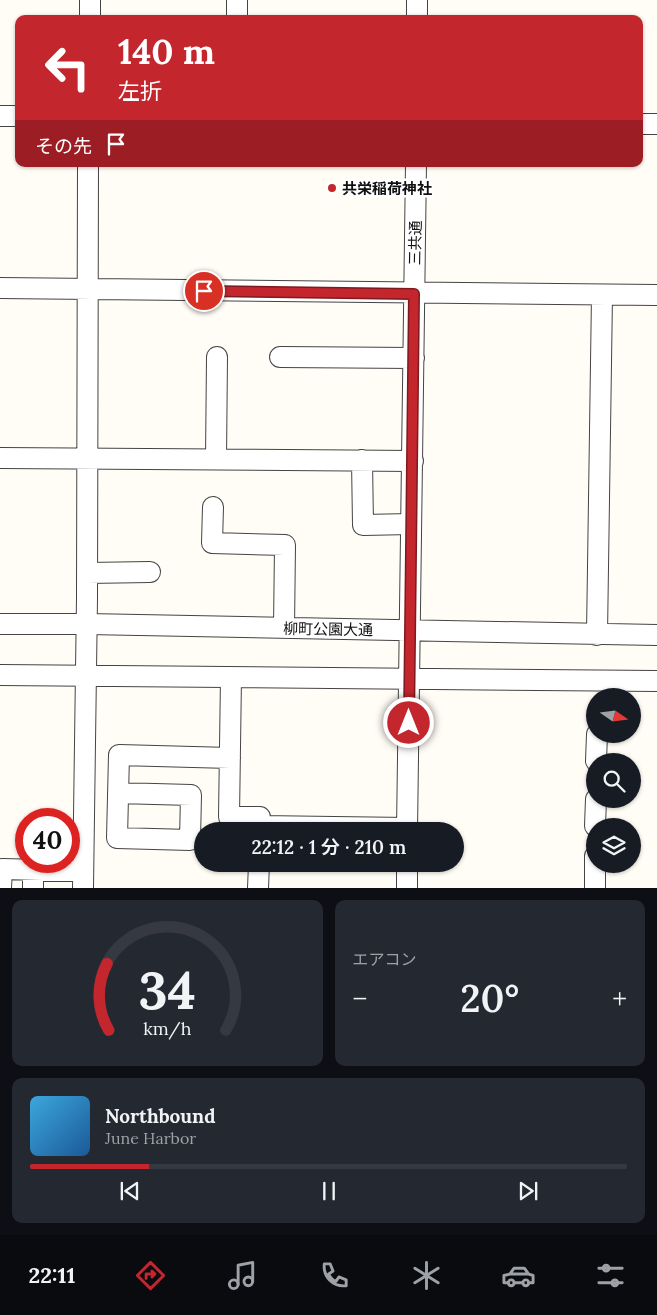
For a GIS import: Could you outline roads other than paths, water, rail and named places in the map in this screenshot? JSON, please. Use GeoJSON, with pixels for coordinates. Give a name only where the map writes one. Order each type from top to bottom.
{"type":"FeatureCollection","features":[{"type":"Feature","properties":{"kind":"street"},"geometry":{"type":"LineString","coordinates":[[90,0],[90,15]]}},
{"type":"Feature","properties":{"kind":"street"},"geometry":{"type":"LineString","coordinates":[[237,0],[238,15]]}},
{"type":"Feature","properties":{"kind":"street"},"geometry":{"type":"LineString","coordinates":[[417,0],[417,15]]}},
{"type":"Feature","properties":{"kind":"street"},"geometry":{"type":"LineString","coordinates":[[0,116],[15,116]]}},
{"type":"Feature","properties":{"kind":"street"},"geometry":{"type":"LineString","coordinates":[[643,124],[657,124]]}},
{"type":"Feature","properties":{"kind":"street"},"geometry":{"type":"LineString","coordinates":[[1,888],[2,869],[33,878],[83,879],[87,624],[88,167]]}},
{"type":"Feature","properties":{"kind":"street","name":"三共通"},"geometry":{"type":"LineString","coordinates":[[408,822],[416,167]]}},
{"type":"Feature","properties":{"kind":"street"},"geometry":{"type":"LineString","coordinates":[[0,288],[414,294],[657,295]]}},
{"type":"Feature","properties":{"kind":"street"},"geometry":{"type":"LineString","coordinates":[[597,635],[602,295]]}},
{"type":"Feature","properties":{"kind":"street"},"geometry":{"type":"LineString","coordinates":[[216,460],[217,357]]}},
{"type":"Feature","properties":{"kind":"street"},"geometry":{"type":"LineString","coordinates":[[280,357],[414,358]]}},
{"type":"Feature","properties":{"kind":"street"},"geometry":{"type":"LineString","coordinates":[[0,458],[413,460]]}},
{"type":"Feature","properties":{"kind":"street"},"geometry":{"type":"LineString","coordinates":[[362,460],[362,525],[411,524]]}},
{"type":"Feature","properties":{"kind":"street"},"geometry":{"type":"LineString","coordinates":[[213,507],[212,543],[285,545],[284,628]]}},
{"type":"Feature","properties":{"kind":"street"},"geometry":{"type":"LineString","coordinates":[[87,573],[150,572]]}},
{"type":"Feature","properties":{"kind":"street","name":"柳町公園大通"},"geometry":{"type":"LineString","coordinates":[[0,624],[657,635]]}},
{"type":"Feature","properties":{"kind":"street"},"geometry":{"type":"LineString","coordinates":[[0,675],[86,674],[409,680],[598,688],[657,681]]}},
{"type":"Feature","properties":{"kind":"street"},"geometry":{"type":"LineString","coordinates":[[231,677],[229,817],[260,817],[260,822]]}},
{"type":"Feature","properties":{"kind":"street"},"geometry":{"type":"LineString","coordinates":[[118,793],[119,755],[230,758]]}},
{"type":"Feature","properties":{"kind":"street"},"geometry":{"type":"LineString","coordinates":[[258,888],[259,872]]}},
{"type":"Feature","properties":{"kind":"street"},"geometry":{"type":"LineString","coordinates":[[407,872],[407,888]]}},
{"type":"Feature","properties":{"kind":"street"},"geometry":{"type":"LineString","coordinates":[[594,873],[594,888]]}},
{"type":"Feature","properties":{"kind":"place","name":"共栄稲荷神社"},"geometry":{"type":"Point","coordinates":[332,188]}}]}
